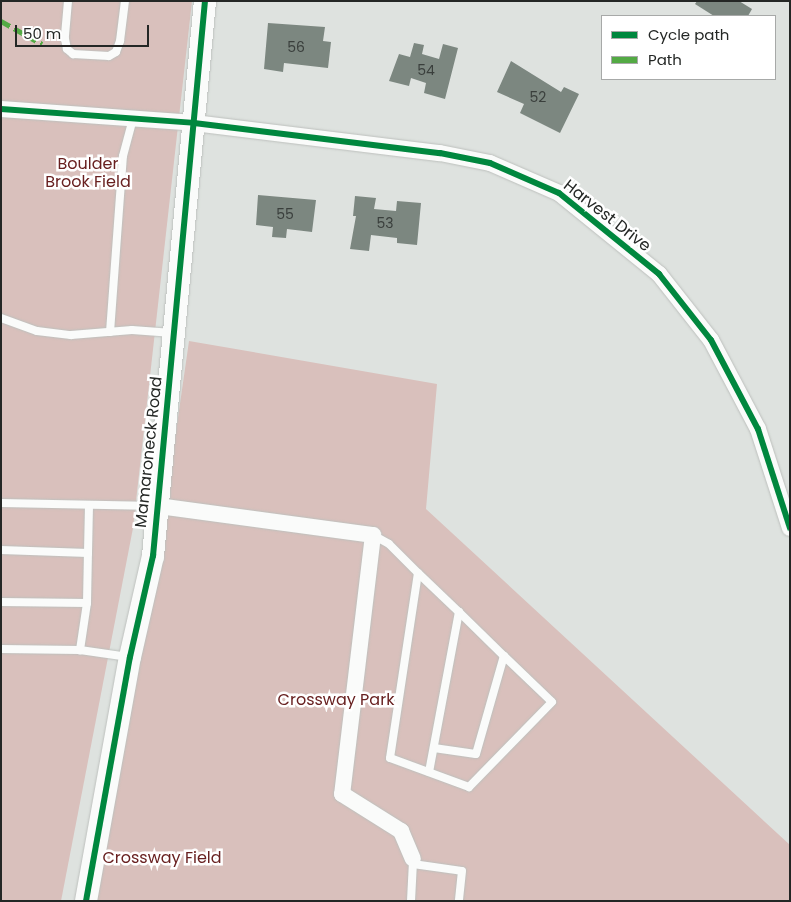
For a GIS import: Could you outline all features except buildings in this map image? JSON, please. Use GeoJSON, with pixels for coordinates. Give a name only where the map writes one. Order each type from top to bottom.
{"type":"FeatureCollection","features":[{"type":"Feature","properties":{"kind":"street","name":"Mamaroneck Road"},"geometry":{"type":"LineString","coordinates":[[86,901],[130,657],[153,556],[206,1]]}},
{"type":"Feature","properties":{"kind":"street","name":"Harvest Drive"},"geometry":{"type":"LineString","coordinates":[[1,109],[194,123],[440,153],[490,163],[560,193],[659,274],[711,340],[758,429],[790,528]]}},
{"type":"Feature","properties":{"kind":"street"},"geometry":{"type":"LineString","coordinates":[[158,506],[373,535],[342,794],[401,831],[413,862]]}},
{"type":"Feature","properties":{"kind":"lane"},"geometry":{"type":"LineString","coordinates":[[68,1],[65,39],[67,49],[73,54],[108,56],[116,52],[120,41],[125,1]]}},
{"type":"Feature","properties":{"kind":"lane"},"geometry":{"type":"LineString","coordinates":[[110,332],[122,166],[133,118]]}},
{"type":"Feature","properties":{"kind":"lane"},"geometry":{"type":"LineString","coordinates":[[1,318],[37,331],[71,335],[110,332],[175,333]]}},
{"type":"Feature","properties":{"kind":"lane"},"geometry":{"type":"LineString","coordinates":[[1,503],[158,506]]}},
{"type":"Feature","properties":{"kind":"lane"},"geometry":{"type":"LineString","coordinates":[[80,650],[87,603],[89,505]]}},
{"type":"Feature","properties":{"kind":"lane"},"geometry":{"type":"LineString","coordinates":[[373,535],[388,544],[552,702],[469,787],[390,758],[418,573]]}},
{"type":"Feature","properties":{"kind":"lane"},"geometry":{"type":"LineString","coordinates":[[1,550],[88,554]]}},
{"type":"Feature","properties":{"kind":"lane"},"geometry":{"type":"LineString","coordinates":[[1,602],[87,603]]}},
{"type":"Feature","properties":{"kind":"lane"},"geometry":{"type":"LineString","coordinates":[[429,772],[459,612]]}},
{"type":"Feature","properties":{"kind":"lane"},"geometry":{"type":"LineString","coordinates":[[1,649],[80,650],[130,657]]}},
{"type":"Feature","properties":{"kind":"lane"},"geometry":{"type":"LineString","coordinates":[[434,748],[476,754],[504,656]]}},
{"type":"Feature","properties":{"kind":"lane"},"geometry":{"type":"LineString","coordinates":[[411,901],[413,862],[462,870],[459,901]]}},
{"type":"Feature","properties":{"kind":"green space","name":"Boulder Brook Field"},"geometry":{"type":"Polygon","coordinates":[[[1,1],[192,1],[133,528],[61,901],[1,901],[1,1]]]}},
{"type":"Feature","properties":{"kind":"green space","name":"Crossway Park"},"geometry":{"type":"Polygon","coordinates":[[[189,341],[437,384],[426,509],[790,845],[790,901],[94,901],[152,599],[189,341]]]}},
{"type":"Feature","properties":{"kind":"marked path"},"geometry":{"type":"LineString","coordinates":[[1,21],[42,44]]}},
{"type":"Feature","properties":{"kind":"cycle path"},"geometry":{"type":"LineString","coordinates":[[86,901],[130,657],[153,556],[205,1]]}},
{"type":"Feature","properties":{"kind":"cycle path"},"geometry":{"type":"LineString","coordinates":[[1,109],[194,123],[440,153],[490,163],[559,193],[659,274],[711,340],[758,429],[790,528]]}},
{"type":"Feature","properties":{"kind":"park label","name":"Crossway Field"},"geometry":{"type":"Point","coordinates":[162,858]}}]}
